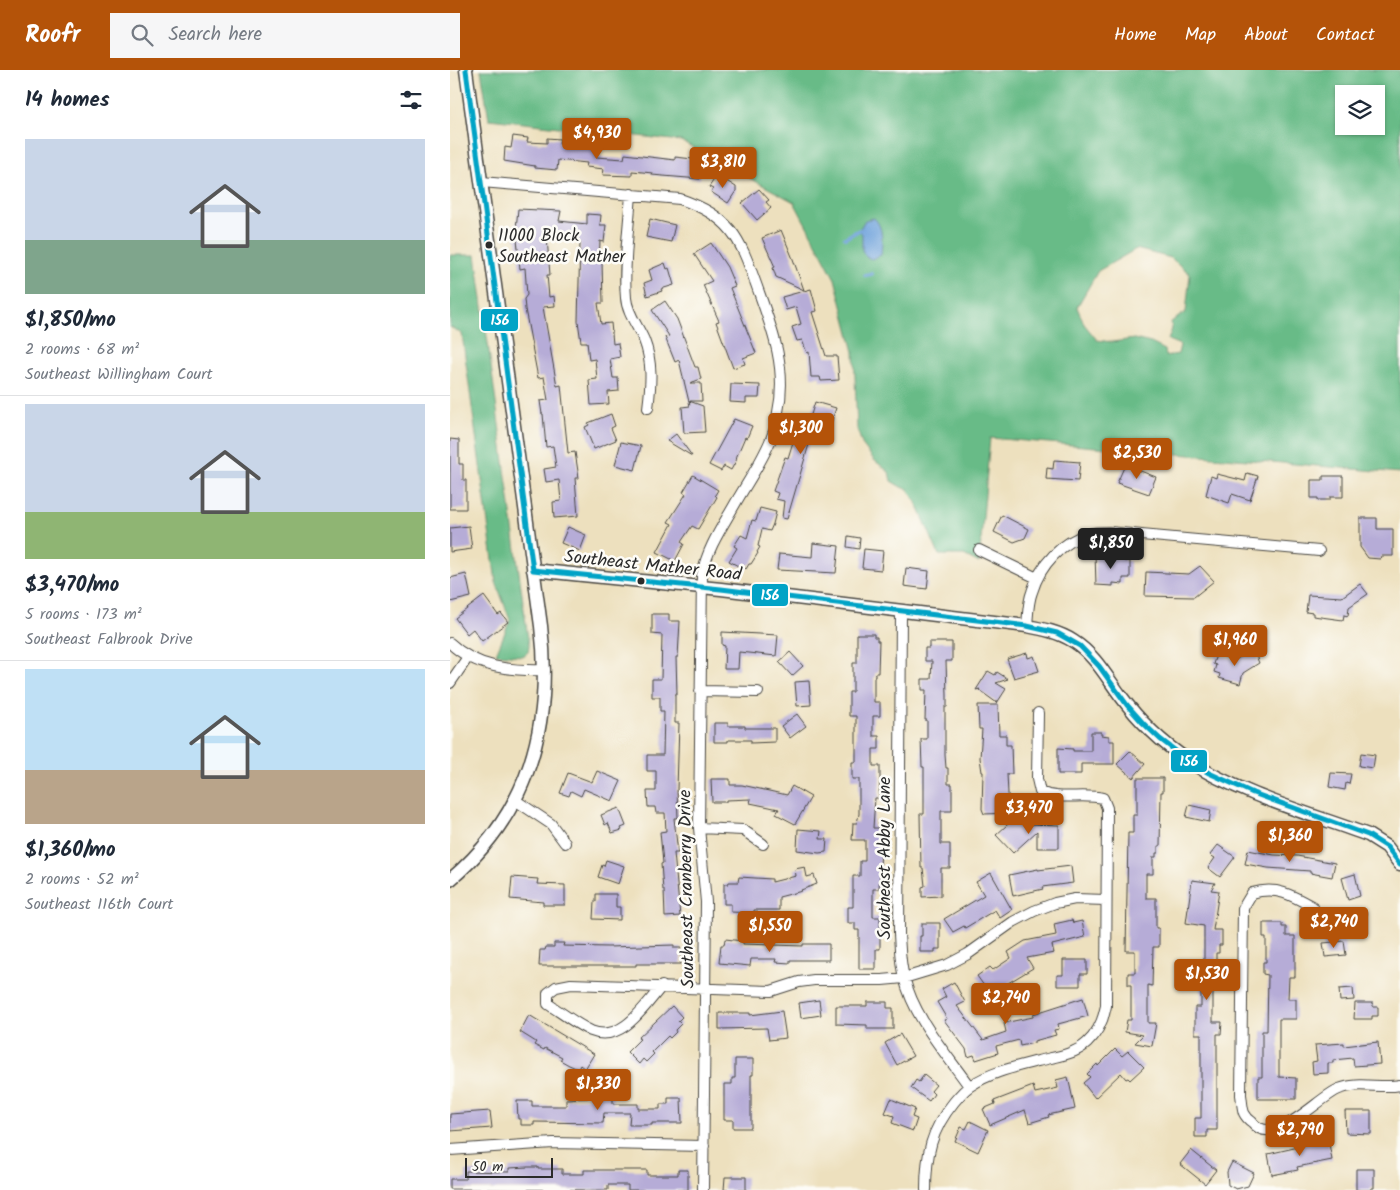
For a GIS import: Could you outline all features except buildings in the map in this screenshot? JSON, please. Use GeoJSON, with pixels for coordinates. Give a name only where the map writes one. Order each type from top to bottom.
{"type":"FeatureCollection","features":[{"type":"Feature","properties":{"kind":"street"},"geometry":{"type":"LineString","coordinates":[[450,880],[486,844],[516,800],[530,766],[537,742],[544,704],[545,670],[544,646],[466,70]]}},
{"type":"Feature","properties":{"kind":"street","name":"Southeast Cranberry Drive"},"geometry":{"type":"LineString","coordinates":[[482,182],[680,199],[701,206],[718,216],[733,232],[747,258],[779,354],[782,376],[781,400],[774,432],[766,453],[708,552],[702,575],[700,828],[706,902],[703,1190]]}},
{"type":"Feature","properties":{"kind":"street"},"geometry":{"type":"LineString","coordinates":[[631,194],[626,300],[643,339],[650,361],[651,375],[648,408]]}},
{"type":"Feature","properties":{"kind":"street"},"geometry":{"type":"LineString","coordinates":[[1027,626],[1031,592],[1037,578],[1052,556],[1069,543],[1089,534],[1108,532],[1319,551]]}},
{"type":"Feature","properties":{"kind":"street"},"geometry":{"type":"LineString","coordinates":[[979,550],[1037,578]]}},
{"type":"Feature","properties":{"kind":"street","name":"Southeast Mather Road"},"geometry":{"type":"LineString","coordinates":[[533,570],[701,587],[1027,626],[1054,632],[1065,636],[1082,647],[1146,725],[1175,751],[1226,782],[1368,835],[1387,847],[1400,864]]}},
{"type":"Feature","properties":{"kind":"street","name":"Southeast Abby Lane"},"geometry":{"type":"LineString","coordinates":[[901,611],[900,959],[904,978],[913,1003],[924,1023],[969,1086]]}},
{"type":"Feature","properties":{"kind":"street"},"geometry":{"type":"LineString","coordinates":[[450,643],[468,657],[498,668],[545,670]]}},
{"type":"Feature","properties":{"kind":"street"},"geometry":{"type":"LineString","coordinates":[[450,683],[468,657]]}},
{"type":"Feature","properties":{"kind":"street"},"geometry":{"type":"LineString","coordinates":[[700,691],[758,692]]}},
{"type":"Feature","properties":{"kind":"street"},"geometry":{"type":"LineString","coordinates":[[926,1190],[926,1172],[933,1136],[940,1121],[969,1086],[997,1072],[1073,1052],[1086,1044],[1096,1034],[1103,1020],[1106,1006],[1107,808],[1103,798],[1092,795],[1049,796],[1040,792],[1037,779],[1038,712]]}},
{"type":"Feature","properties":{"kind":"street"},"geometry":{"type":"LineString","coordinates":[[516,800],[551,824],[565,842]]}},
{"type":"Feature","properties":{"kind":"street"},"geometry":{"type":"LineString","coordinates":[[700,828],[743,830],[763,844]]}},
{"type":"Feature","properties":{"kind":"street"},"geometry":{"type":"LineString","coordinates":[[1313,907],[1296,897],[1276,890],[1264,889],[1252,893],[1244,908],[1241,1095],[1244,1113],[1256,1127],[1269,1132],[1295,1120],[1330,1093],[1342,1088],[1400,1085]]}},
{"type":"Feature","properties":{"kind":"street"},"geometry":{"type":"LineString","coordinates":[[662,986],[627,1025],[609,1033],[593,1032],[548,1004],[548,993],[556,987],[571,984],[662,986],[771,990],[814,980],[882,980],[904,978],[947,965],[968,954],[1013,922],[1034,911],[1055,903],[1076,899],[1106,900]]}},
{"type":"Feature","properties":{"kind":"street"},"geometry":{"type":"LineString","coordinates":[[450,1150],[553,1143],[704,1146]]}},
{"type":"Feature","properties":{"kind":"green space"},"geometry":{"type":"Polygon","coordinates":[[[481,70],[1400,70],[1400,473],[990,438],[979,563],[964,555],[939,555],[917,504],[908,489],[891,481],[889,472],[874,460],[862,444],[857,429],[854,352],[835,279],[794,202],[681,141],[489,119],[481,70]],[[1136,249],[1098,271],[1077,307],[1084,324],[1097,340],[1112,342],[1134,339],[1151,343],[1165,350],[1166,356],[1178,354],[1180,345],[1168,340],[1172,329],[1171,322],[1186,312],[1190,274],[1171,258],[1136,249]]]}},
{"type":"Feature","properties":{"kind":"green space"},"geometry":{"type":"Polygon","coordinates":[[[450,255],[476,255],[529,646],[528,652],[523,656],[496,654],[510,620],[496,582],[462,334],[450,327],[450,255]]]}},
{"type":"Feature","properties":{"kind":"water"},"geometry":{"type":"Polygon","coordinates":[[[874,218],[881,230],[882,245],[881,255],[872,259],[866,257],[862,250],[862,234],[859,230],[865,220],[874,218]]]}},
{"type":"Feature","properties":{"kind":"waterway"},"geometry":{"type":"LineString","coordinates":[[845,238],[859,230]]}},
{"type":"Feature","properties":{"kind":"waterway"},"geometry":{"type":"LineString","coordinates":[[865,275],[871,274]]}},
{"type":"Feature","properties":{"kind":"transit line","name":"156"},"geometry":{"type":"LineString","coordinates":[[466,70],[533,570]]}},
{"type":"Feature","properties":{"kind":"transit line","name":"156"},"geometry":{"type":"LineString","coordinates":[[533,570],[721,589],[1027,626],[1057,633],[1080,646],[1099,666],[1127,705],[1143,723],[1160,739],[1189,761],[1209,773],[1253,793],[1368,835],[1387,847],[1400,864]]}},
{"type":"Feature","properties":{"kind":"place","name":"11000 Block Southeast Mather"},"geometry":{"type":"Point","coordinates":[489,245]}}]}
